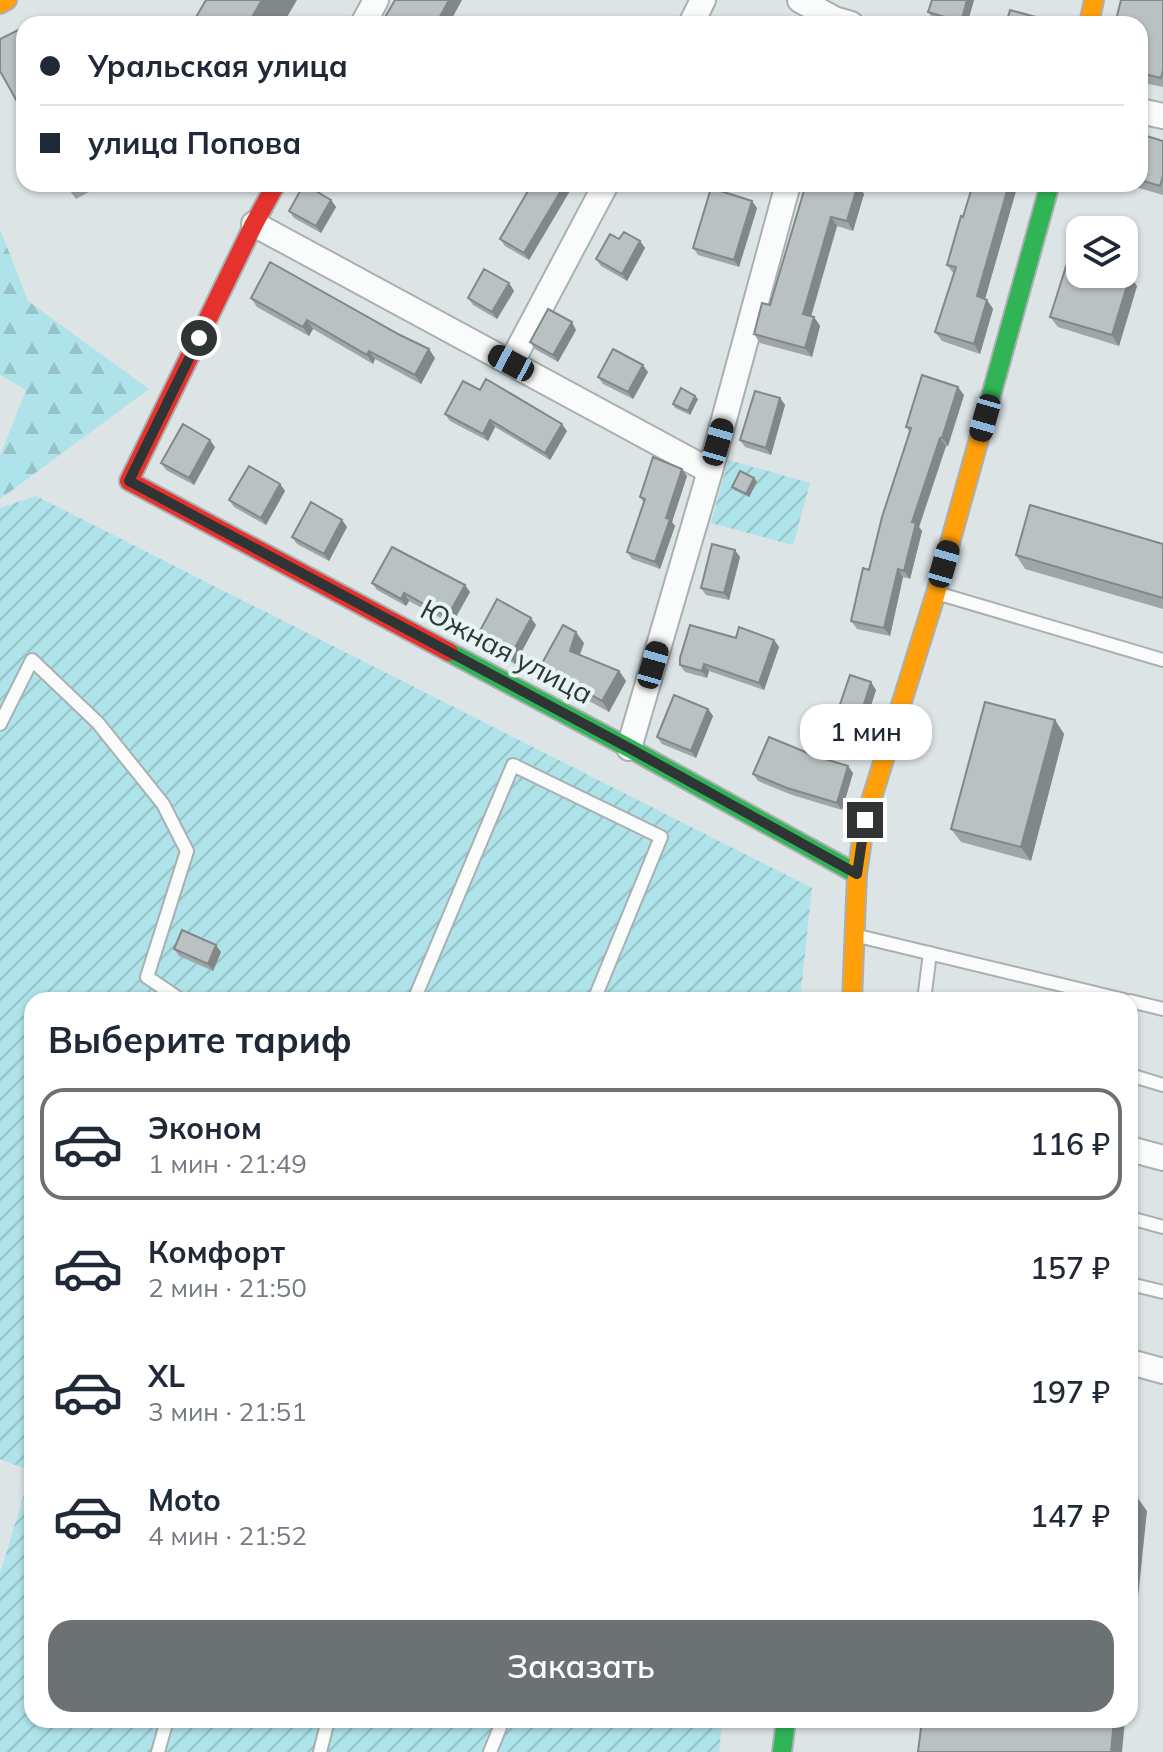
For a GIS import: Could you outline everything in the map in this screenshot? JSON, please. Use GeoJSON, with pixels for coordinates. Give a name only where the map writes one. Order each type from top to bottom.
{"type":"FeatureCollection","features":[{"type":"Feature","properties":{"kind":"street"},"geometry":{"type":"LineString","coordinates":[[0,4],[7,0]]}},
{"type":"Feature","properties":{"kind":"street"},"geometry":{"type":"LineString","coordinates":[[800,0],[828,16]]}},
{"type":"Feature","properties":{"kind":"street"},"geometry":{"type":"LineString","coordinates":[[272,192],[254,224],[710,471]]}},
{"type":"Feature","properties":{"kind":"street"},"geometry":{"type":"LineString","coordinates":[[511,363],[602,192]]}},
{"type":"Feature","properties":{"kind":"street"},"geometry":{"type":"LineString","coordinates":[[629,748],[710,471],[786,192]]}},
{"type":"Feature","properties":{"kind":"street"},"geometry":{"type":"LineString","coordinates":[[852,992],[857,874],[865,820],[936,593],[1048,192]]}},
{"type":"Feature","properties":{"kind":"street","name":"Южная улица"},"geometry":{"type":"LineString","coordinates":[[254,224],[129,481],[629,748],[857,874]]}},
{"type":"Feature","properties":{"kind":"street"},"geometry":{"type":"LineString","coordinates":[[1138,1151],[1163,1158]]}},
{"type":"Feature","properties":{"kind":"street"},"geometry":{"type":"LineString","coordinates":[[1138,1364],[1163,1371]]}},
{"type":"Feature","properties":{"kind":"street"},"geometry":{"type":"LineString","coordinates":[[782,1752],[785,1728]]}},
{"type":"Feature","properties":{"kind":"lane"},"geometry":{"type":"LineString","coordinates":[[936,593],[1163,660]]}},
{"type":"Feature","properties":{"kind":"lane"},"geometry":{"type":"LineString","coordinates":[[0,724],[32,660],[98,723],[163,804],[187,851],[147,977],[169,992]]}},
{"type":"Feature","properties":{"kind":"lane"},"geometry":{"type":"LineString","coordinates":[[417,992],[513,765],[661,837],[597,992]]}},
{"type":"Feature","properties":{"kind":"lane"},"geometry":{"type":"LineString","coordinates":[[855,935],[1088,992]]}},
{"type":"Feature","properties":{"kind":"lane"},"geometry":{"type":"LineString","coordinates":[[925,992],[930,953]]}},
{"type":"Feature","properties":{"kind":"lane"},"geometry":{"type":"LineString","coordinates":[[1138,1004],[1163,1009]]}},
{"type":"Feature","properties":{"kind":"lane"},"geometry":{"type":"LineString","coordinates":[[1138,1077],[1163,1085]]}},
{"type":"Feature","properties":{"kind":"lane"},"geometry":{"type":"LineString","coordinates":[[1138,1220],[1163,1227]]}},
{"type":"Feature","properties":{"kind":"lane"},"geometry":{"type":"LineString","coordinates":[[1138,1286],[1163,1292]]}},
{"type":"Feature","properties":{"kind":"lane"},"geometry":{"type":"LineString","coordinates":[[158,1752],[165,1728]]}},
{"type":"Feature","properties":{"kind":"lane"},"geometry":{"type":"LineString","coordinates":[[320,1752],[326,1728]]}},
{"type":"Feature","properties":{"kind":"lane"},"geometry":{"type":"LineString","coordinates":[[490,1752],[500,1728]]}},
{"type":"Feature","properties":{"kind":"green space"},"geometry":{"type":"Polygon","coordinates":[[[0,229],[28,301],[149,389],[0,499],[0,456],[26,390],[0,375],[0,229]]]}},
{"type":"Feature","properties":{"kind":"green space"},"geometry":{"type":"Polygon","coordinates":[[[728,460],[810,483],[793,545],[711,523],[728,460]]]}},
{"type":"Feature","properties":{"kind":"green space"},"geometry":{"type":"Polygon","coordinates":[[[36,496],[812,888],[801,992],[24,992],[24,1468],[0,1459],[0,508],[36,496]]]}},
{"type":"Feature","properties":{"kind":"green space"},"geometry":{"type":"Polygon","coordinates":[[[24,1494],[24,1728],[721,1728],[719,1752],[0,1752],[0,1574],[24,1494]]]}},
{"type":"Feature","properties":{"kind":"building"},"geometry":{"type":"Polygon","coordinates":[[[206,0],[262,0],[253,16],[197,16],[206,0]]]}},
{"type":"Feature","properties":{"kind":"building"},"geometry":{"type":"Polygon","coordinates":[[[395,0],[449,0],[440,16],[386,16],[395,0]]]}},
{"type":"Feature","properties":{"kind":"building"},"geometry":{"type":"Polygon","coordinates":[[[932,0],[967,0],[963,16],[941,16],[928,12],[932,0]]]}},
{"type":"Feature","properties":{"kind":"building"},"geometry":{"type":"Polygon","coordinates":[[[1121,0],[1163,0],[1161,78],[1148,75],[1148,16],[1117,16],[1121,0]]]}},
{"type":"Feature","properties":{"kind":"building"},"geometry":{"type":"Polygon","coordinates":[[[1010,10],[1032,16],[1008,16],[1010,10]]]}},
{"type":"Feature","properties":{"kind":"building"},"geometry":{"type":"Polygon","coordinates":[[[16,31],[16,100],[0,71],[0,39],[16,31]]]}},
{"type":"Feature","properties":{"kind":"building"},"geometry":{"type":"Polygon","coordinates":[[[1148,136],[1163,141],[1160,186],[1148,182],[1148,136]]]}},
{"type":"Feature","properties":{"kind":"building"},"geometry":{"type":"Polygon","coordinates":[[[300,192],[318,192],[331,200],[316,226],[289,211],[300,192]]]}},
{"type":"Feature","properties":{"kind":"building"},"geometry":{"type":"Polygon","coordinates":[[[527,192],[560,192],[524,253],[500,239],[527,192]]]}},
{"type":"Feature","properties":{"kind":"building"},"geometry":{"type":"Polygon","coordinates":[[[710,192],[724,192],[752,201],[734,260],[693,248],[710,192]]]}},
{"type":"Feature","properties":{"kind":"building"},"geometry":{"type":"Polygon","coordinates":[[[804,192],[856,192],[847,221],[831,217],[803,314],[814,317],[805,348],[754,334],[762,303],[770,305],[804,192]]]}},
{"type":"Feature","properties":{"kind":"building"},"geometry":{"type":"Polygon","coordinates":[[[971,192],[1007,192],[977,296],[987,300],[974,344],[935,332],[956,267],[947,265],[971,192]]]}},
{"type":"Feature","properties":{"kind":"building"},"geometry":{"type":"Polygon","coordinates":[[[624,232],[640,241],[622,274],[596,259],[610,234],[619,239],[624,232]]]}},
{"type":"Feature","properties":{"kind":"building"},"geometry":{"type":"Polygon","coordinates":[[[270,262],[429,349],[415,375],[369,351],[367,355],[307,320],[303,327],[251,298],[270,262]]]}},
{"type":"Feature","properties":{"kind":"building"},"geometry":{"type":"Polygon","coordinates":[[[1066,266],[1066,288],[1126,288],[1112,335],[1050,317],[1066,266]]]}},
{"type":"Feature","properties":{"kind":"building"},"geometry":{"type":"Polygon","coordinates":[[[484,269],[509,283],[492,312],[468,298],[484,269]]]}},
{"type":"Feature","properties":{"kind":"building"},"geometry":{"type":"Polygon","coordinates":[[[548,309],[572,322],[553,355],[530,342],[548,309]]]}},
{"type":"Feature","properties":{"kind":"building"},"geometry":{"type":"Polygon","coordinates":[[[613,349],[643,365],[628,392],[598,377],[613,349]]]}},
{"type":"Feature","properties":{"kind":"building"},"geometry":{"type":"Polygon","coordinates":[[[922,375],[958,387],[912,522],[916,523],[904,571],[898,569],[884,628],[851,621],[863,568],[869,570],[882,517],[911,428],[906,427],[922,375]]]}},
{"type":"Feature","properties":{"kind":"building"},"geometry":{"type":"Polygon","coordinates":[[[486,379],[562,424],[545,453],[490,420],[483,434],[445,414],[463,381],[480,390],[486,379]]]}},
{"type":"Feature","properties":{"kind":"building"},"geometry":{"type":"Polygon","coordinates":[[[681,388],[695,396],[688,411],[673,404],[681,388]]]}},
{"type":"Feature","properties":{"kind":"building"},"geometry":{"type":"Polygon","coordinates":[[[755,391],[780,398],[766,448],[740,440],[755,391]]]}},
{"type":"Feature","properties":{"kind":"building"},"geometry":{"type":"Polygon","coordinates":[[[183,424],[210,440],[189,478],[161,463],[183,424]]]}},
{"type":"Feature","properties":{"kind":"building"},"geometry":{"type":"Polygon","coordinates":[[[653,457],[682,469],[666,518],[670,519],[655,562],[627,552],[645,499],[640,497],[653,457]]]}},
{"type":"Feature","properties":{"kind":"building"},"geometry":{"type":"Polygon","coordinates":[[[249,466],[280,484],[261,518],[229,500],[249,466]]]}},
{"type":"Feature","properties":{"kind":"building"},"geometry":{"type":"Polygon","coordinates":[[[740,471],[754,478],[746,494],[732,487],[740,471]]]}},
{"type":"Feature","properties":{"kind":"building"},"geometry":{"type":"Polygon","coordinates":[[[311,502],[342,520],[324,554],[292,537],[311,502]]]}},
{"type":"Feature","properties":{"kind":"building"},"geometry":{"type":"Polygon","coordinates":[[[1030,505],[1163,544],[1163,598],[1016,555],[1030,505]]]}},
{"type":"Feature","properties":{"kind":"building"},"geometry":{"type":"Polygon","coordinates":[[[712,544],[735,550],[724,593],[701,588],[712,544]]]}},
{"type":"Feature","properties":{"kind":"building"},"geometry":{"type":"Polygon","coordinates":[[[392,547],[465,585],[447,617],[404,593],[401,599],[372,583],[392,547]]]}},
{"type":"Feature","properties":{"kind":"building"},"geometry":{"type":"Polygon","coordinates":[[[497,599],[531,618],[510,657],[476,638],[497,599]]]}},
{"type":"Feature","properties":{"kind":"building"},"geometry":{"type":"Polygon","coordinates":[[[563,625],[576,632],[570,651],[619,671],[602,701],[540,667],[563,625]]]}},
{"type":"Feature","properties":{"kind":"building"},"geometry":{"type":"Polygon","coordinates":[[[690,625],[736,638],[739,627],[774,640],[759,683],[704,664],[702,671],[680,665],[690,625]]]}},
{"type":"Feature","properties":{"kind":"building"},"geometry":{"type":"Polygon","coordinates":[[[850,675],[871,682],[859,720],[837,713],[850,675]]]}},
{"type":"Feature","properties":{"kind":"building"},"geometry":{"type":"Polygon","coordinates":[[[674,695],[708,709],[691,751],[657,737],[674,695]]]}},
{"type":"Feature","properties":{"kind":"building"},"geometry":{"type":"Polygon","coordinates":[[[985,702],[1055,720],[1021,847],[951,829],[985,702]]]}},
{"type":"Feature","properties":{"kind":"building"},"geometry":{"type":"Polygon","coordinates":[[[769,737],[848,766],[837,803],[753,774],[769,737]]]}},
{"type":"Feature","properties":{"kind":"building"},"geometry":{"type":"Polygon","coordinates":[[[182,930],[216,945],[208,964],[174,949],[182,930]]]}},
{"type":"Feature","properties":{"kind":"building"},"geometry":{"type":"Polygon","coordinates":[[[921,1728],[1113,1728],[1111,1752],[918,1752],[921,1728]]]}},
{"type":"Feature","properties":{"kind":"traffic: fast"},"geometry":{"type":"LineString","coordinates":[[984,421],[1048,192]]}},
{"type":"Feature","properties":{"kind":"traffic: fast"},"geometry":{"type":"LineString","coordinates":[[449,652],[857,874]]}},
{"type":"Feature","properties":{"kind":"traffic: fast"},"geometry":{"type":"LineString","coordinates":[[782,1752],[785,1728]]}},
{"type":"Feature","properties":{"kind":"traffic: slow"},"geometry":{"type":"LineString","coordinates":[[0,4],[7,0]]}},
{"type":"Feature","properties":{"kind":"traffic: slow"},"geometry":{"type":"LineString","coordinates":[[1091,16],[1094,0]]}},
{"type":"Feature","properties":{"kind":"traffic: slow"},"geometry":{"type":"LineString","coordinates":[[852,992],[857,874],[865,820],[936,593],[984,421]]}},
{"type":"Feature","properties":{"kind":"traffic: jam"},"geometry":{"type":"LineString","coordinates":[[272,192],[129,481],[449,652]]}},
{"type":"Feature","properties":{"kind":"route"},"geometry":{"type":"LineString","coordinates":[[199,338],[129,481],[629,748],[857,874],[865,820]]}}]}
